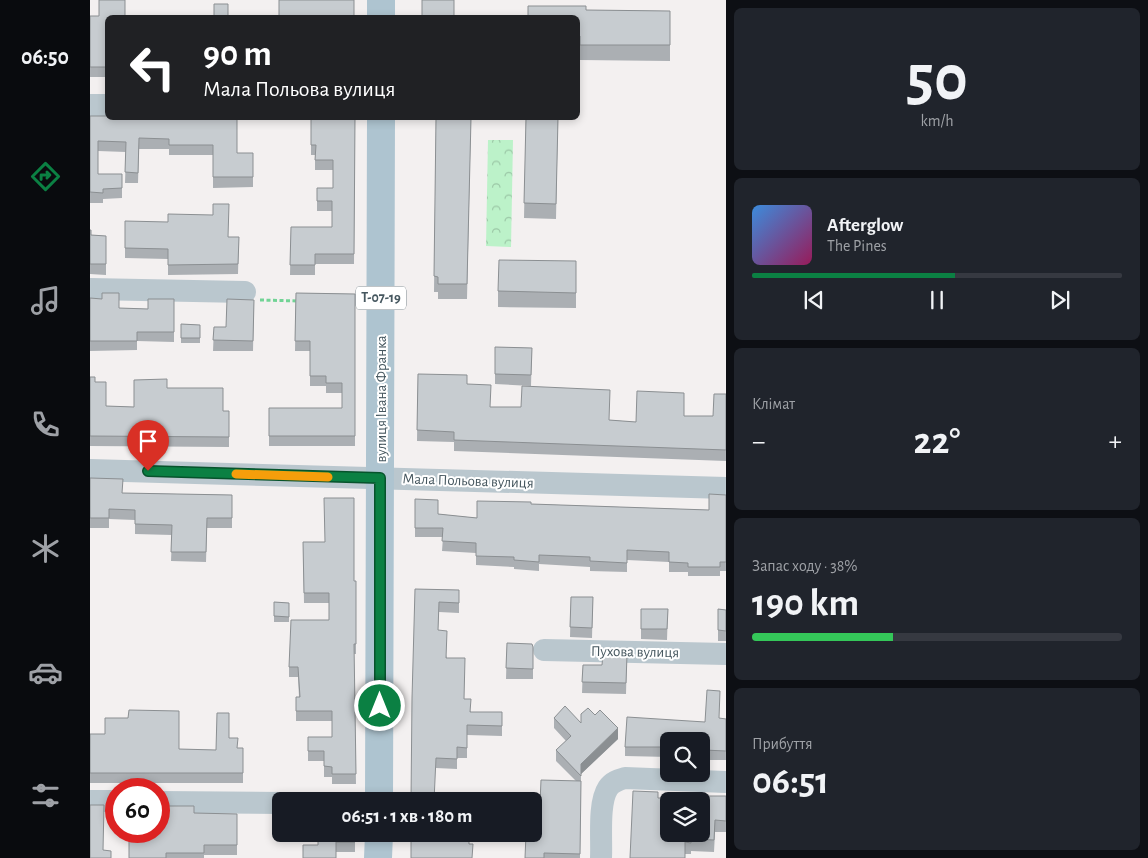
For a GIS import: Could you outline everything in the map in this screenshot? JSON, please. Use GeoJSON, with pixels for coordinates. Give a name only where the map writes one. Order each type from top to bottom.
{"type":"FeatureCollection","features":[{"type":"Feature","properties":{"kind":"main road"},"geometry":{"type":"LineString","coordinates":[[381,0],[381,15]]}},
{"type":"Feature","properties":{"kind":"main road","name":"вулиця Івана Франка"},"geometry":{"type":"LineString","coordinates":[[379,792],[381,120]]}},
{"type":"Feature","properties":{"kind":"main road"},"geometry":{"type":"LineString","coordinates":[[378,858],[379,842]]}},
{"type":"Feature","properties":{"kind":"street"},"geometry":{"type":"LineString","coordinates":[[90,106],[105,105]]}},
{"type":"Feature","properties":{"kind":"street"},"geometry":{"type":"LineString","coordinates":[[90,289],[245,292]]}},
{"type":"Feature","properties":{"kind":"street","name":"Мала Польова вулиця"},"geometry":{"type":"LineString","coordinates":[[90,470],[726,488]]}},
{"type":"Feature","properties":{"kind":"street","name":"Пухова вулиця"},"geometry":{"type":"LineString","coordinates":[[544,650],[726,654]]}},
{"type":"Feature","properties":{"kind":"street"},"geometry":{"type":"LineString","coordinates":[[601,858],[604,796],[609,786],[616,781],[625,778],[726,782]]}},
{"type":"Feature","properties":{"kind":"street"},"geometry":{"type":"LineString","coordinates":[[90,801],[105,801]]}},
{"type":"Feature","properties":{"kind":"street"},"geometry":{"type":"LineString","coordinates":[[170,802],[272,803]]}},
{"type":"Feature","properties":{"kind":"path"},"geometry":{"type":"LineString","coordinates":[[245,292],[250,298],[257,300],[304,301]]}},
{"type":"Feature","properties":{"kind":"green space"},"geometry":{"type":"Polygon","coordinates":[[[488,140],[513,140],[511,247],[486,246],[488,140]]]}},
{"type":"Feature","properties":{"kind":"building"},"geometry":{"type":"Polygon","coordinates":[[[99,0],[125,0],[125,15],[105,15],[105,67],[90,67],[90,16],[99,16],[99,0]]]}},
{"type":"Feature","properties":{"kind":"building"},"geometry":{"type":"Polygon","coordinates":[[[279,0],[354,0],[354,15],[279,15],[279,0]]]}},
{"type":"Feature","properties":{"kind":"building"},"geometry":{"type":"Polygon","coordinates":[[[422,0],[454,0],[454,15],[422,15],[422,0]]]}},
{"type":"Feature","properties":{"kind":"building"},"geometry":{"type":"Polygon","coordinates":[[[214,4],[228,4],[228,15],[214,15],[214,4]]]}},
{"type":"Feature","properties":{"kind":"building"},"geometry":{"type":"Polygon","coordinates":[[[528,6],[586,6],[586,10],[670,11],[670,45],[580,45],[580,15],[528,15],[528,6]]]}},
{"type":"Feature","properties":{"kind":"building"},"geometry":{"type":"Polygon","coordinates":[[[90,116],[105,116],[105,120],[237,120],[237,153],[253,153],[253,177],[213,177],[213,145],[169,145],[169,139],[139,138],[138,173],[125,172],[126,142],[98,141],[98,174],[122,174],[122,188],[103,189],[103,193],[90,192],[90,116]]]}},
{"type":"Feature","properties":{"kind":"building"},"geometry":{"type":"Polygon","coordinates":[[[311,120],[355,120],[354,254],[315,254],[315,265],[290,265],[291,227],[332,227],[332,201],[317,201],[317,188],[333,188],[333,160],[315,160],[316,145],[311,145],[311,120]]]}},
{"type":"Feature","properties":{"kind":"building"},"geometry":{"type":"Polygon","coordinates":[[[436,120],[471,120],[467,284],[438,284],[438,277],[434,276],[436,120]]]}},
{"type":"Feature","properties":{"kind":"building"},"geometry":{"type":"Polygon","coordinates":[[[526,120],[558,120],[556,204],[524,203],[526,120]]]}},
{"type":"Feature","properties":{"kind":"building"},"geometry":{"type":"Polygon","coordinates":[[[213,204],[229,204],[228,237],[239,237],[238,264],[168,265],[168,249],[125,248],[125,221],[168,222],[168,214],[213,215],[213,204]]]}},
{"type":"Feature","properties":{"kind":"building"},"geometry":{"type":"Polygon","coordinates":[[[90,230],[91,235],[106,236],[106,264],[90,264],[90,230]]]}},
{"type":"Feature","properties":{"kind":"building"},"geometry":{"type":"Polygon","coordinates":[[[499,260],[576,261],[576,293],[498,291],[499,260]]]}},
{"type":"Feature","properties":{"kind":"building"},"geometry":{"type":"Polygon","coordinates":[[[102,293],[119,293],[119,308],[148,309],[148,299],[174,299],[174,332],[137,332],[137,341],[90,341],[90,298],[102,299],[102,293]]]}},
{"type":"Feature","properties":{"kind":"building"},"geometry":{"type":"Polygon","coordinates":[[[296,293],[355,294],[355,436],[269,436],[269,408],[342,408],[342,383],[326,383],[326,376],[310,376],[310,341],[295,341],[296,293]]]}},
{"type":"Feature","properties":{"kind":"building"},"geometry":{"type":"Polygon","coordinates":[[[227,299],[254,300],[253,341],[213,340],[214,327],[226,327],[227,299]]]}},
{"type":"Feature","properties":{"kind":"building"},"geometry":{"type":"Polygon","coordinates":[[[181,324],[200,325],[200,338],[181,338],[181,324]]]}},
{"type":"Feature","properties":{"kind":"building"},"geometry":{"type":"Polygon","coordinates":[[[495,347],[532,348],[531,375],[495,374],[495,347]]]}},
{"type":"Feature","properties":{"kind":"building"},"geometry":{"type":"Polygon","coordinates":[[[418,374],[467,375],[467,384],[491,385],[490,407],[521,407],[522,386],[610,390],[609,420],[636,422],[637,391],[684,393],[684,416],[713,416],[714,394],[726,394],[726,450],[454,440],[454,432],[417,430],[418,374]]]}},
{"type":"Feature","properties":{"kind":"building"},"geometry":{"type":"Polygon","coordinates":[[[90,377],[95,377],[95,382],[106,382],[106,406],[134,407],[134,380],[167,379],[167,388],[223,388],[223,411],[229,411],[229,437],[90,436],[90,377]]]}},
{"type":"Feature","properties":{"kind":"building"},"geometry":{"type":"Polygon","coordinates":[[[90,478],[123,479],[122,493],[232,495],[232,518],[207,518],[206,552],[171,552],[172,525],[135,524],[135,510],[109,509],[109,518],[90,518],[90,478]]]}},
{"type":"Feature","properties":{"kind":"building"},"geometry":{"type":"Polygon","coordinates":[[[709,494],[726,495],[726,562],[720,562],[720,567],[688,567],[688,563],[669,562],[669,552],[627,550],[627,563],[590,561],[590,557],[539,555],[539,562],[514,560],[514,557],[476,556],[476,543],[442,541],[443,528],[415,528],[415,499],[438,500],[438,514],[477,518],[477,501],[709,510],[709,494]]]}},
{"type":"Feature","properties":{"kind":"building"},"geometry":{"type":"Polygon","coordinates":[[[324,498],[354,498],[356,774],[332,774],[332,767],[324,766],[324,751],[308,751],[308,737],[332,737],[332,711],[296,711],[296,697],[300,697],[298,667],[289,667],[291,620],[329,620],[329,593],[304,593],[303,542],[325,542],[324,498]]]}},
{"type":"Feature","properties":{"kind":"building"},"geometry":{"type":"Polygon","coordinates":[[[415,589],[459,590],[459,603],[439,602],[438,630],[447,631],[446,658],[465,658],[464,699],[471,699],[470,712],[502,712],[502,726],[467,725],[467,748],[457,747],[457,759],[436,758],[434,792],[411,792],[415,589]]]}},
{"type":"Feature","properties":{"kind":"building"},"geometry":{"type":"Polygon","coordinates":[[[571,597],[593,597],[592,628],[570,627],[571,597]]]}},
{"type":"Feature","properties":{"kind":"building"},"geometry":{"type":"Polygon","coordinates":[[[274,602],[289,603],[289,617],[274,616],[274,602]]]}},
{"type":"Feature","properties":{"kind":"building"},"geometry":{"type":"Polygon","coordinates":[[[641,609],[668,609],[667,629],[641,629],[641,609]]]}},
{"type":"Feature","properties":{"kind":"building"},"geometry":{"type":"Polygon","coordinates":[[[718,609],[726,610],[726,631],[718,630],[718,609]]]}},
{"type":"Feature","properties":{"kind":"building"},"geometry":{"type":"Polygon","coordinates":[[[507,643],[532,644],[533,669],[506,668],[507,643]]]}},
{"type":"Feature","properties":{"kind":"building"},"geometry":{"type":"Polygon","coordinates":[[[603,654],[627,655],[626,683],[582,682],[583,665],[602,665],[603,654]]]}},
{"type":"Feature","properties":{"kind":"building"},"geometry":{"type":"Polygon","coordinates":[[[707,690],[720,691],[719,718],[726,719],[726,751],[710,750],[710,732],[660,732],[660,747],[625,747],[627,717],[705,722],[707,690]]]}},
{"type":"Feature","properties":{"kind":"building"},"geometry":{"type":"Polygon","coordinates":[[[565,706],[581,723],[581,714],[588,708],[595,715],[600,710],[618,728],[581,764],[581,776],[556,750],[571,736],[554,718],[565,706]]]}},
{"type":"Feature","properties":{"kind":"building"},"geometry":{"type":"Polygon","coordinates":[[[129,710],[179,711],[179,749],[216,750],[217,713],[229,713],[229,738],[238,738],[237,748],[243,748],[243,773],[90,773],[90,734],[105,734],[105,718],[128,718],[129,710]]]}},
{"type":"Feature","properties":{"kind":"building"},"geometry":{"type":"Polygon","coordinates":[[[541,780],[581,781],[580,854],[544,853],[544,858],[525,858],[526,842],[542,842],[542,792],[540,792],[541,780]]]}},
{"type":"Feature","properties":{"kind":"building"},"geometry":{"type":"Polygon","coordinates":[[[633,791],[658,792],[658,798],[660,798],[660,842],[685,842],[685,858],[630,858],[633,791]]]}},
{"type":"Feature","properties":{"kind":"building"},"geometry":{"type":"Polygon","coordinates":[[[710,796],[726,796],[726,821],[715,820],[714,840],[710,840],[710,796]]]}},
{"type":"Feature","properties":{"kind":"building"},"geometry":{"type":"Polygon","coordinates":[[[90,805],[104,805],[103,850],[111,851],[111,858],[90,858],[90,805]]]}},
{"type":"Feature","properties":{"kind":"building"},"geometry":{"type":"Polygon","coordinates":[[[170,806],[194,806],[194,813],[237,814],[237,845],[204,845],[204,853],[166,853],[166,858],[129,858],[129,843],[170,843],[170,806]]]}},
{"type":"Feature","properties":{"kind":"building"},"geometry":{"type":"Polygon","coordinates":[[[318,842],[336,842],[336,858],[303,858],[303,845],[318,845],[318,842]]]}},
{"type":"Feature","properties":{"kind":"building"},"geometry":{"type":"Polygon","coordinates":[[[411,842],[469,842],[469,844],[473,844],[472,858],[411,858],[411,842]]]}},
{"type":"Feature","properties":{"kind":"slow traffic"},"geometry":{"type":"LineString","coordinates":[[236,474],[328,477]]}},
{"type":"Feature","properties":{"kind":"route"},"geometry":{"type":"LineString","coordinates":[[148,471],[380,478],[380,706]]}}]}
